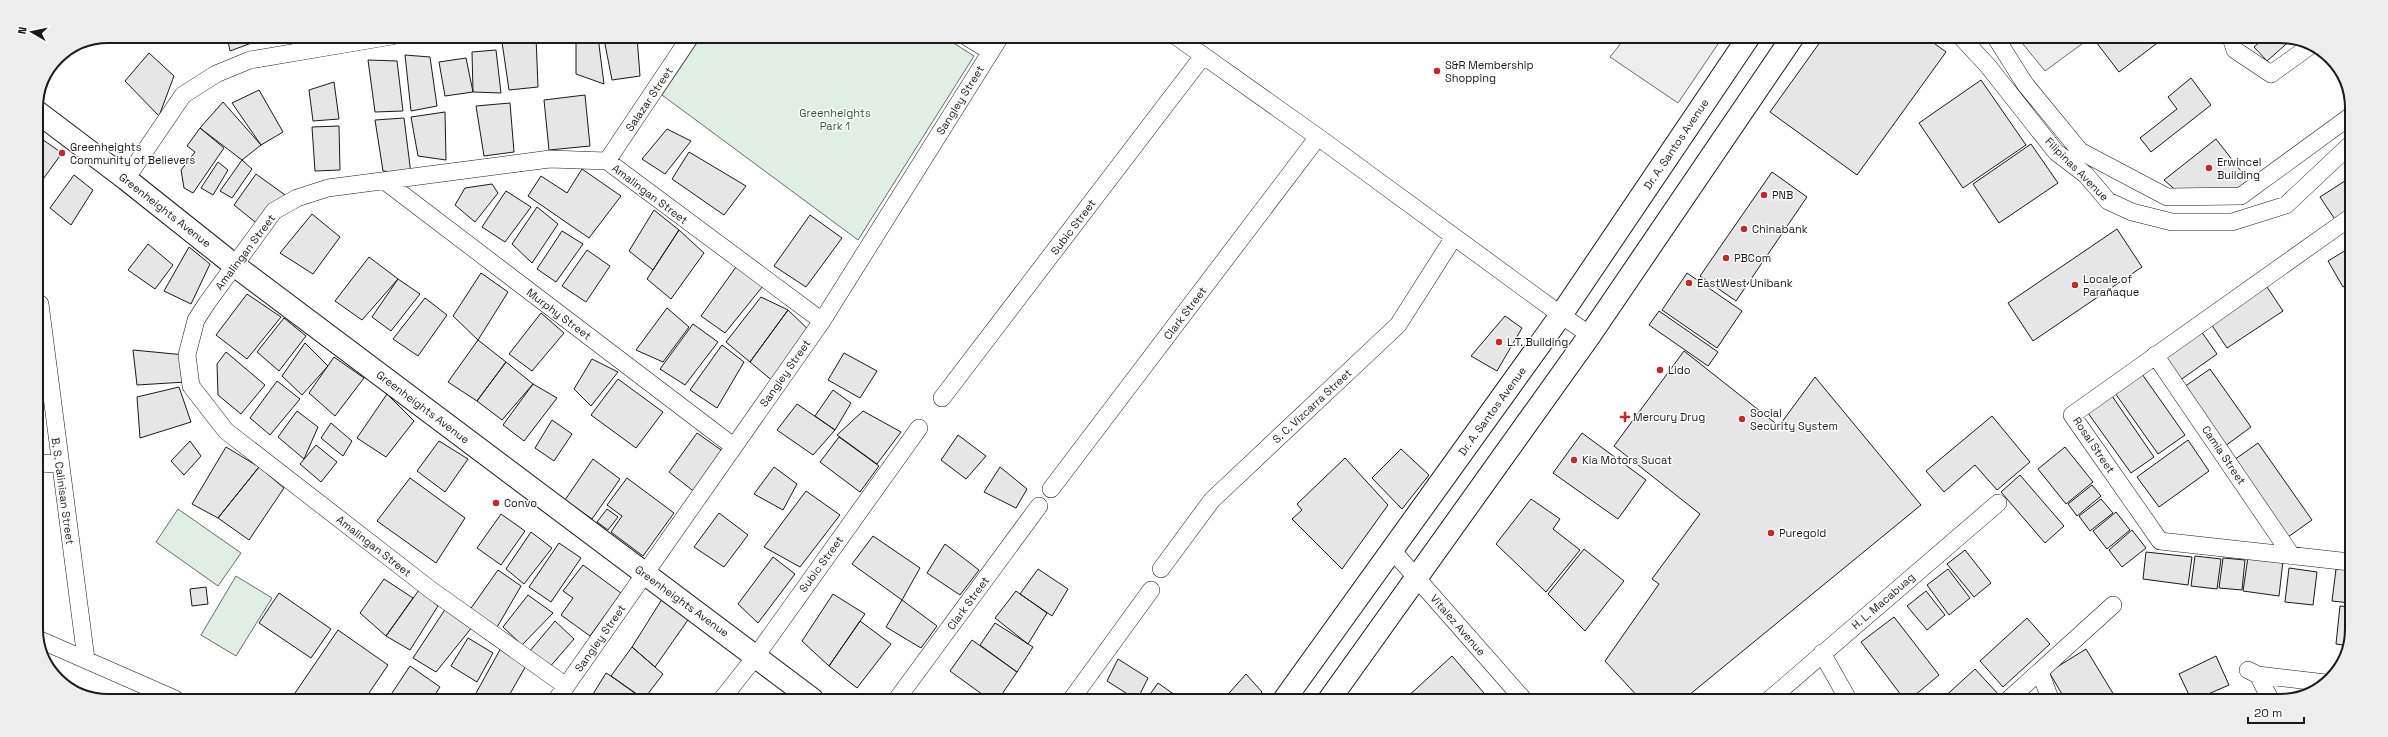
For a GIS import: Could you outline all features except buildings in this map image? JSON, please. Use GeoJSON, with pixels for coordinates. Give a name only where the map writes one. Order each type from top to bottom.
{"type":"FeatureCollection","features":[{"type":"Feature","properties":{"kind":"main road","name":"Dr. A. Santos Avenue"},"geometry":{"type":"LineString","coordinates":[[1288,694],[1561,315],[1745,43]]}},
{"type":"Feature","properties":{"kind":"main road"},"geometry":{"type":"LineString","coordinates":[[1332,694],[1590,335],[1789,43]]}},
{"type":"Feature","properties":{"kind":"main road","name":"Greenheights Avenue"},"geometry":{"type":"LineString","coordinates":[[43,116],[126,179],[234,265],[805,694]]}},
{"type":"Feature","properties":{"kind":"street"},"geometry":{"type":"LineString","coordinates":[[126,179],[183,95],[216,74],[250,60],[351,43]]}},
{"type":"Feature","properties":{"kind":"street","name":"Salazar Street"},"geometry":{"type":"LineString","coordinates":[[607,161],[686,43]]}},
{"type":"Feature","properties":{"kind":"street"},"geometry":{"type":"LineString","coordinates":[[977,43],[990,51]]}},
{"type":"Feature","properties":{"kind":"street","name":"Sangley Street"},"geometry":{"type":"LineString","coordinates":[[562,693],[733,446],[822,321],[996,43]]}},
{"type":"Feature","properties":{"kind":"street"},"geometry":{"type":"LineString","coordinates":[[1185,43],[1318,137],[1590,335]]}},
{"type":"Feature","properties":{"kind":"street","name":"Filipinas Avenue"},"geometry":{"type":"LineString","coordinates":[[1967,43],[1988,66],[2056,152],[2086,175],[2108,201],[2132,212],[2172,222],[2232,222],[2286,205],[2345,150]]}},
{"type":"Feature","properties":{"kind":"street","name":"Filipinas Avenue"},"geometry":{"type":"LineString","coordinates":[[2000,43],[2025,84],[2080,151],[2167,198],[2241,196],[2345,120]]}},
{"type":"Feature","properties":{"kind":"street"},"geometry":{"type":"LineString","coordinates":[[2233,43],[2235,50],[2271,74],[2306,49]]}},
{"type":"Feature","properties":{"kind":"street"},"geometry":{"type":"LineString","coordinates":[[1988,66],[2008,55]]}},
{"type":"Feature","properties":{"kind":"street","name":"Subic Street"},"geometry":{"type":"LineString","coordinates":[[942,398],[1203,56]]}},
{"type":"Feature","properties":{"kind":"street"},"geometry":{"type":"LineString","coordinates":[[2010,93],[2025,84]]}},
{"type":"Feature","properties":{"kind":"street","name":"Clark Street"},"geometry":{"type":"LineString","coordinates":[[1052,489],[1318,137]]}},
{"type":"Feature","properties":{"kind":"street","name":"Amalingan Street"},"geometry":{"type":"LineString","coordinates":[[562,693],[226,431],[191,386],[187,355],[196,320],[234,265],[274,211],[297,198],[328,188],[386,182],[550,159],[607,161],[822,321]]}},
{"type":"Feature","properties":{"kind":"street"},"geometry":{"type":"LineString","coordinates":[[2108,201],[2126,177]]}},
{"type":"Feature","properties":{"kind":"street","name":"Murphy Street"},"geometry":{"type":"LineString","coordinates":[[386,182],[733,446]]}},
{"type":"Feature","properties":{"kind":"street","name":"Rosal Street"},"geometry":{"type":"LineString","coordinates":[[2345,220],[2072,415],[2160,541],[2345,561]]}},
{"type":"Feature","properties":{"kind":"street","name":"S. C. Vizcarra Street"},"geometry":{"type":"LineString","coordinates":[[1161,568],[1212,500],[1398,325],[1454,237]]}},
{"type":"Feature","properties":{"kind":"street","name":"B. S. Calinisan Street"},"geometry":{"type":"LineString","coordinates":[[43,329],[59,464],[86,659]]}},
{"type":"Feature","properties":{"kind":"street","name":"Camia Street"},"geometry":{"type":"LineString","coordinates":[[2155,355],[2292,556]]}},
{"type":"Feature","properties":{"kind":"street","name":"Subic Street"},"geometry":{"type":"LineString","coordinates":[[726,694],[756,656],[919,428]]}},
{"type":"Feature","properties":{"kind":"street"},"geometry":{"type":"LineString","coordinates":[[43,463],[59,464]]}},
{"type":"Feature","properties":{"kind":"street","name":"H. L. Macabuag"},"geometry":{"type":"LineString","coordinates":[[1777,694],[1822,653],[1998,503]]}},
{"type":"Feature","properties":{"kind":"street","name":"Clark Street"},"geometry":{"type":"LineString","coordinates":[[901,694],[1039,506]]}},
{"type":"Feature","properties":{"kind":"street","name":"Vitalez Avenue"},"geometry":{"type":"LineString","coordinates":[[1392,550],[1519,694]]}},
{"type":"Feature","properties":{"kind":"street"},"geometry":{"type":"LineString","coordinates":[[1075,694],[1151,590]]}},
{"type":"Feature","properties":{"kind":"street"},"geometry":{"type":"LineString","coordinates":[[2015,694],[2113,605]]}},
{"type":"Feature","properties":{"kind":"street"},"geometry":{"type":"LineString","coordinates":[[44,642],[164,694]]}},
{"type":"Feature","properties":{"kind":"street"},"geometry":{"type":"LineString","coordinates":[[1822,653],[1846,694]]}},
{"type":"Feature","properties":{"kind":"street"},"geometry":{"type":"LineString","coordinates":[[2040,672],[2048,694]]}},
{"type":"Feature","properties":{"kind":"street"},"geometry":{"type":"LineString","coordinates":[[2267,694],[2253,672],[2318,682]]}},
{"type":"Feature","properties":{"kind":"green space","name":"Greenheights Park 1"},"geometry":{"type":"Polygon","coordinates":[[[697,43],[953,43],[974,56],[858,240],[662,95],[697,43]]]}},
{"type":"Feature","properties":{"kind":"green space"},"geometry":{"type":"Polygon","coordinates":[[[178,509],[241,553],[218,586],[156,542],[178,509]]]}},
{"type":"Feature","properties":{"kind":"green space"},"geometry":{"type":"Polygon","coordinates":[[[236,576],[272,598],[236,656],[201,635],[236,576]]]}},
{"type":"Feature","properties":{"kind":"shaded area"},"geometry":{"type":"Polygon","coordinates":[[[1621,43],[1719,43],[1678,103],[1610,57],[1621,43]]]}},
{"type":"Feature","properties":{"kind":"shaded area"},"geometry":{"type":"Polygon","coordinates":[[[2022,43],[2083,43],[2045,71],[2022,43]]]}},
{"type":"Feature","properties":{"kind":"place","name":"S&R Membership Shopping"},"geometry":{"type":"Point","coordinates":[1437,71]}},
{"type":"Feature","properties":{"kind":"place","name":"Greenheights Community of Believers"},"geometry":{"type":"Point","coordinates":[62,153]}},
{"type":"Feature","properties":{"kind":"place","name":"Erwincel Building"},"geometry":{"type":"Point","coordinates":[2209,168]}},
{"type":"Feature","properties":{"kind":"place","name":"PNB"},"geometry":{"type":"Point","coordinates":[1764,195]}},
{"type":"Feature","properties":{"kind":"place","name":"Chinabank"},"geometry":{"type":"Point","coordinates":[1744,229]}},
{"type":"Feature","properties":{"kind":"place","name":"PBCom"},"geometry":{"type":"Point","coordinates":[1726,258]}},
{"type":"Feature","properties":{"kind":"place","name":"EastWest Unibank"},"geometry":{"type":"Point","coordinates":[1689,283]}},
{"type":"Feature","properties":{"kind":"place","name":"Locale of Parañaque"},"geometry":{"type":"Point","coordinates":[2075,285]}},
{"type":"Feature","properties":{"kind":"place","name":"L.T. Building"},"geometry":{"type":"Point","coordinates":[1499,342]}},
{"type":"Feature","properties":{"kind":"place","name":"Lido"},"geometry":{"type":"Point","coordinates":[1660,370]}},
{"type":"Feature","properties":{"kind":"place","name":"Mercury Drug"},"geometry":{"type":"Point","coordinates":[1625,417]}},
{"type":"Feature","properties":{"kind":"place","name":"Social Security System"},"geometry":{"type":"Point","coordinates":[1742,419]}},
{"type":"Feature","properties":{"kind":"place","name":"Kia Motors Sucat"},"geometry":{"type":"Point","coordinates":[1574,460]}},
{"type":"Feature","properties":{"kind":"place","name":"Convo"},"geometry":{"type":"Point","coordinates":[496,503]}},
{"type":"Feature","properties":{"kind":"place","name":"Puregold"},"geometry":{"type":"Point","coordinates":[1771,533]}}]}
